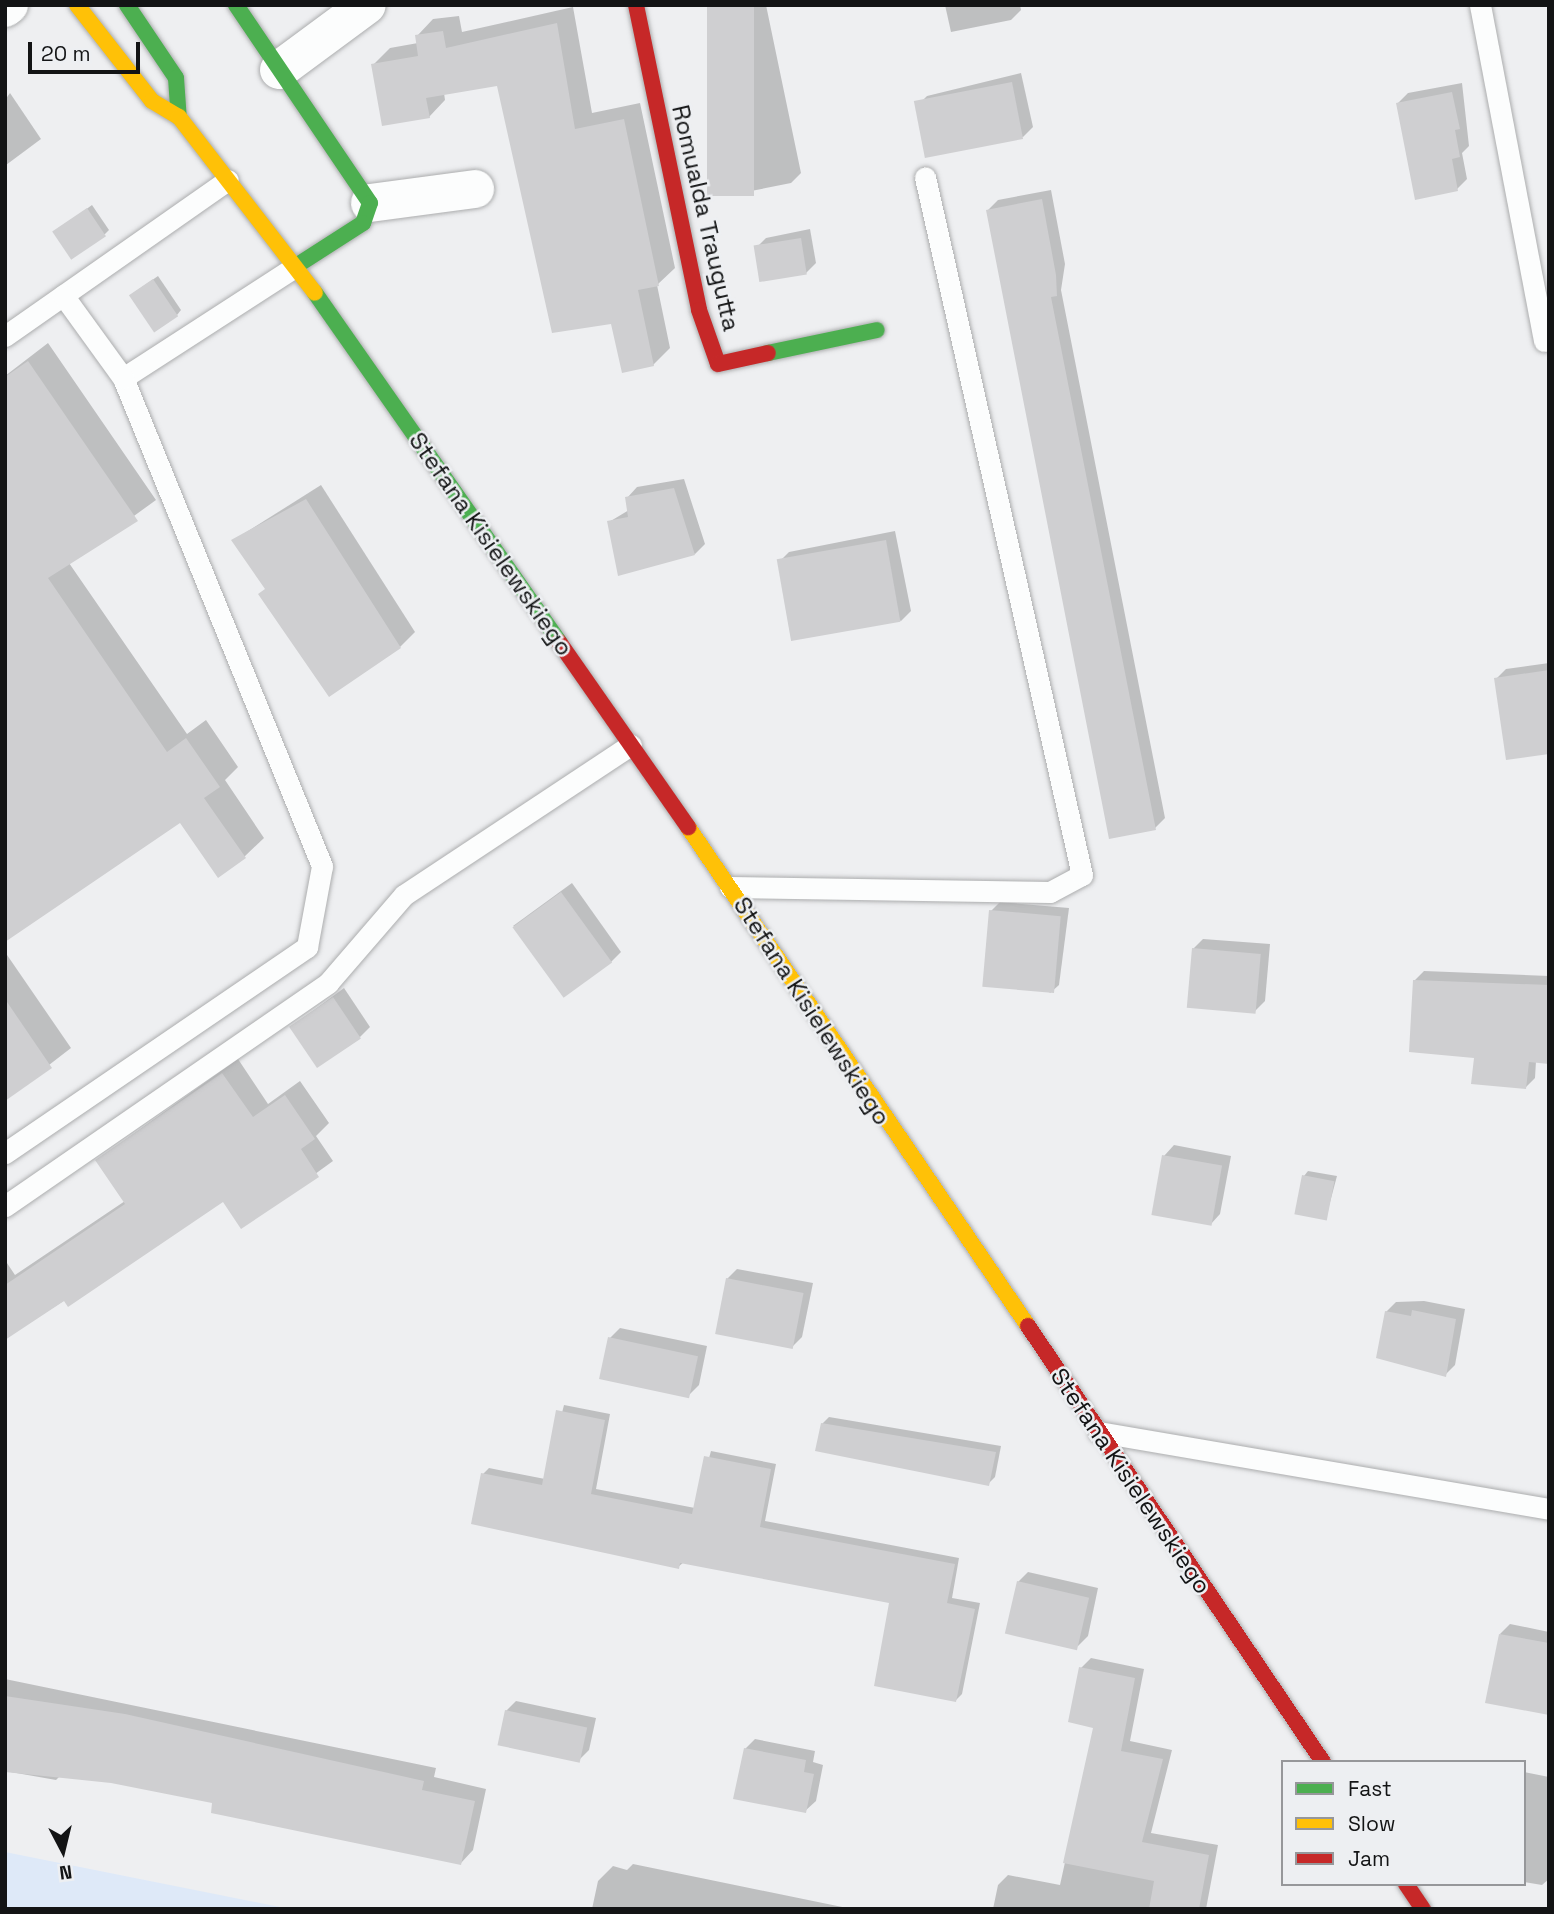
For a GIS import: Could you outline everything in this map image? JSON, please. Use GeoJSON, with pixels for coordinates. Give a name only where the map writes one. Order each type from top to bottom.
{"type":"FeatureCollection","features":[{"type":"Feature","properties":{"kind":"main road","name":"Stefana Kisielewskiego"},"geometry":{"type":"LineString","coordinates":[[78,5],[152,101],[178,117],[296,265],[730,887],[1321,1760]]}},
{"type":"Feature","properties":{"kind":"main road"},"geometry":{"type":"LineString","coordinates":[[127,5],[176,78],[178,117]]}},
{"type":"Feature","properties":{"kind":"main road"},"geometry":{"type":"LineString","coordinates":[[236,5],[370,203],[363,223],[296,265]]}},
{"type":"Feature","properties":{"kind":"main road","name":"Romualda Traugutta"},"geometry":{"type":"LineString","coordinates":[[636,5],[699,310],[718,363],[877,330]]}},
{"type":"Feature","properties":{"kind":"main road"},"geometry":{"type":"LineString","coordinates":[[1407,1886],[1423,1909]]}},
{"type":"Feature","properties":{"kind":"street"},"geometry":{"type":"LineString","coordinates":[[279,70],[367,5]]}},
{"type":"Feature","properties":{"kind":"street"},"geometry":{"type":"LineString","coordinates":[[370,203],[475,189]]}},
{"type":"Feature","properties":{"kind":"lane"},"geometry":{"type":"LineString","coordinates":[[1480,5],[1544,341]]}},
{"type":"Feature","properties":{"kind":"lane"},"geometry":{"type":"LineString","coordinates":[[730,887],[1050,892],[1082,875],[925,177]]}},
{"type":"Feature","properties":{"kind":"lane"},"geometry":{"type":"LineString","coordinates":[[5,336],[228,180]]}},
{"type":"Feature","properties":{"kind":"lane"},"geometry":{"type":"LineString","coordinates":[[123,378],[296,265]]}},
{"type":"Feature","properties":{"kind":"lane"},"geometry":{"type":"LineString","coordinates":[[5,1153],[307,947],[322,866],[123,378],[63,295]]}},
{"type":"Feature","properties":{"kind":"lane"},"geometry":{"type":"LineString","coordinates":[[5,1206],[328,983],[404,895],[631,745]]}},
{"type":"Feature","properties":{"kind":"lane"},"geometry":{"type":"LineString","coordinates":[[1097,1432],[1549,1509]]}},
{"type":"Feature","properties":{"kind":"shaded area"},"geometry":{"type":"Polygon","coordinates":[[[5,1852],[290,1909],[5,1909],[5,1852]]]}},
{"type":"Feature","properties":{"kind":"building"},"geometry":{"type":"Polygon","coordinates":[[[707,5],[754,5],[754,196],[707,196],[707,5]]]}},
{"type":"Feature","properties":{"kind":"building"},"geometry":{"type":"Polygon","coordinates":[[[557,23],[575,129],[624,119],[659,286],[638,290],[654,366],[622,373],[611,324],[552,333],[497,86],[426,98],[430,118],[382,126],[371,64],[418,56],[415,35],[443,31],[446,48],[557,23]]]}},
{"type":"Feature","properties":{"kind":"building"},"geometry":{"type":"Polygon","coordinates":[[[1012,82],[1023,139],[925,158],[914,101],[1012,82]]]}},
{"type":"Feature","properties":{"kind":"building"},"geometry":{"type":"Polygon","coordinates":[[[1452,92],[1460,129],[1455,130],[1460,157],[1452,159],[1458,191],[1415,200],[1396,103],[1452,92]]]}},
{"type":"Feature","properties":{"kind":"building"},"geometry":{"type":"Polygon","coordinates":[[[1042,199],[1056,275],[1057,296],[1051,297],[1156,830],[1109,839],[986,210],[1042,199]]]}},
{"type":"Feature","properties":{"kind":"building"},"geometry":{"type":"Polygon","coordinates":[[[87,208],[106,236],[71,260],[52,231],[87,208]]]}},
{"type":"Feature","properties":{"kind":"building"},"geometry":{"type":"Polygon","coordinates":[[[801,238],[807,275],[759,282],[754,246],[801,238]]]}},
{"type":"Feature","properties":{"kind":"building"},"geometry":{"type":"Polygon","coordinates":[[[153,279],[178,316],[154,333],[129,295],[153,279]]]}},
{"type":"Feature","properties":{"kind":"building"},"geometry":{"type":"Polygon","coordinates":[[[28,361],[138,521],[48,578],[167,752],[186,738],[220,787],[204,798],[246,858],[218,878],[180,823],[5,942],[5,377],[28,361]]]}},
{"type":"Feature","properties":{"kind":"building"},"geometry":{"type":"Polygon","coordinates":[[[674,488],[695,555],[618,576],[607,521],[628,517],[625,497],[674,488]]]}},
{"type":"Feature","properties":{"kind":"building"},"geometry":{"type":"Polygon","coordinates":[[[306,499],[401,648],[329,697],[258,594],[265,589],[231,540],[306,499]]]}},
{"type":"Feature","properties":{"kind":"building"},"geometry":{"type":"Polygon","coordinates":[[[886,540],[900,622],[791,641],[777,559],[886,540]]]}},
{"type":"Feature","properties":{"kind":"building"},"geometry":{"type":"Polygon","coordinates":[[[1549,670],[1549,754],[1506,760],[1494,678],[1549,670]]]}},
{"type":"Feature","properties":{"kind":"building"},"geometry":{"type":"Polygon","coordinates":[[[561,892],[612,962],[564,998],[512,927],[561,892]]]}},
{"type":"Feature","properties":{"kind":"building"},"geometry":{"type":"Polygon","coordinates":[[[989,910],[1061,916],[1054,993],[982,987],[989,910]]]}},
{"type":"Feature","properties":{"kind":"building"},"geometry":{"type":"Polygon","coordinates":[[[1192,948],[1261,954],[1256,1014],[1187,1008],[1192,948]]]}},
{"type":"Feature","properties":{"kind":"building"},"geometry":{"type":"Polygon","coordinates":[[[1413,980],[1549,985],[1549,1064],[1529,1062],[1526,1089],[1471,1084],[1474,1058],[1409,1052],[1413,980]]]}},
{"type":"Feature","properties":{"kind":"building"},"geometry":{"type":"Polygon","coordinates":[[[333,997],[361,1038],[317,1068],[289,1027],[333,997]]]}},
{"type":"Feature","properties":{"kind":"building"},"geometry":{"type":"Polygon","coordinates":[[[5,999],[52,1068],[5,1101],[5,999]]]}},
{"type":"Feature","properties":{"kind":"building"},"geometry":{"type":"Polygon","coordinates":[[[222,1073],[253,1117],[285,1095],[315,1139],[301,1149],[319,1177],[241,1229],[223,1202],[68,1307],[64,1301],[5,1340],[5,1285],[125,1204],[95,1160],[222,1073]]]}},
{"type":"Feature","properties":{"kind":"building"},"geometry":{"type":"Polygon","coordinates":[[[1162,1155],[1222,1166],[1211,1226],[1151,1215],[1162,1155]]]}},
{"type":"Feature","properties":{"kind":"building"},"geometry":{"type":"Polygon","coordinates":[[[1302,1175],[1334,1181],[1327,1221],[1294,1214],[1302,1175]]]}},
{"type":"Feature","properties":{"kind":"building"},"geometry":{"type":"Polygon","coordinates":[[[726,1278],[804,1293],[793,1349],[715,1334],[726,1278]]]}},
{"type":"Feature","properties":{"kind":"building"},"geometry":{"type":"Polygon","coordinates":[[[1412,1310],[1456,1319],[1446,1377],[1376,1358],[1385,1311],[1411,1316],[1412,1310]]]}},
{"type":"Feature","properties":{"kind":"building"},"geometry":{"type":"Polygon","coordinates":[[[608,1337],[698,1356],[689,1398],[599,1379],[608,1337]]]}},
{"type":"Feature","properties":{"kind":"building"},"geometry":{"type":"Polygon","coordinates":[[[556,1410],[605,1420],[591,1494],[692,1514],[704,1456],[771,1469],[760,1527],[955,1564],[947,1603],[975,1609],[956,1702],[874,1686],[889,1603],[680,1563],[679,1569],[471,1524],[481,1473],[542,1485],[556,1410]]]}},
{"type":"Feature","properties":{"kind":"building"},"geometry":{"type":"Polygon","coordinates":[[[821,1423],[996,1452],[989,1486],[815,1451],[821,1423]]]}},
{"type":"Feature","properties":{"kind":"building"},"geometry":{"type":"Polygon","coordinates":[[[1017,1581],[1089,1598],[1077,1650],[1005,1634],[1017,1581]]]}},
{"type":"Feature","properties":{"kind":"building"},"geometry":{"type":"Polygon","coordinates":[[[1499,1634],[1549,1643],[1549,1715],[1485,1703],[1499,1634]]]}},
{"type":"Feature","properties":{"kind":"building"},"geometry":{"type":"Polygon","coordinates":[[[1079,1667],[1135,1678],[1121,1751],[1163,1759],[1142,1842],[1209,1855],[1199,1909],[1149,1909],[1154,1881],[1063,1863],[1093,1728],[1068,1722],[1079,1667]]]}},
{"type":"Feature","properties":{"kind":"building"},"geometry":{"type":"Polygon","coordinates":[[[5,1696],[125,1714],[424,1781],[422,1790],[475,1801],[461,1865],[211,1813],[212,1803],[111,1783],[5,1772],[5,1696]]]}},
{"type":"Feature","properties":{"kind":"building"},"geometry":{"type":"Polygon","coordinates":[[[505,1710],[587,1727],[580,1763],[498,1745],[505,1710]]]}},
{"type":"Feature","properties":{"kind":"building"},"geometry":{"type":"Polygon","coordinates":[[[744,1748],[806,1760],[804,1772],[814,1774],[806,1813],[733,1799],[744,1748]]]}},
{"type":"Feature","properties":{"kind":"traffic: fast"},"geometry":{"type":"LineString","coordinates":[[127,5],[176,78],[179,117]]}},
{"type":"Feature","properties":{"kind":"traffic: fast"},"geometry":{"type":"LineString","coordinates":[[236,5],[370,203],[363,223],[296,266]]}},
{"type":"Feature","properties":{"kind":"traffic: fast"},"geometry":{"type":"LineString","coordinates":[[315,293],[559,642]]}},
{"type":"Feature","properties":{"kind":"traffic: fast"},"geometry":{"type":"LineString","coordinates":[[768,353],[877,330]]}},
{"type":"Feature","properties":{"kind":"traffic: slow"},"geometry":{"type":"LineString","coordinates":[[77,5],[152,101],[179,117],[315,293]]}},
{"type":"Feature","properties":{"kind":"traffic: slow"},"geometry":{"type":"LineString","coordinates":[[688,827],[1028,1326]]}},
{"type":"Feature","properties":{"kind":"traffic: jam"},"geometry":{"type":"LineString","coordinates":[[636,5],[699,310],[718,364],[768,353]]}},
{"type":"Feature","properties":{"kind":"traffic: jam"},"geometry":{"type":"LineString","coordinates":[[559,642],[688,827]]}},
{"type":"Feature","properties":{"kind":"traffic: jam"},"geometry":{"type":"LineString","coordinates":[[1028,1326],[1322,1760]]}},
{"type":"Feature","properties":{"kind":"traffic: jam"},"geometry":{"type":"LineString","coordinates":[[1407,1886],[1423,1909]]}}]}
